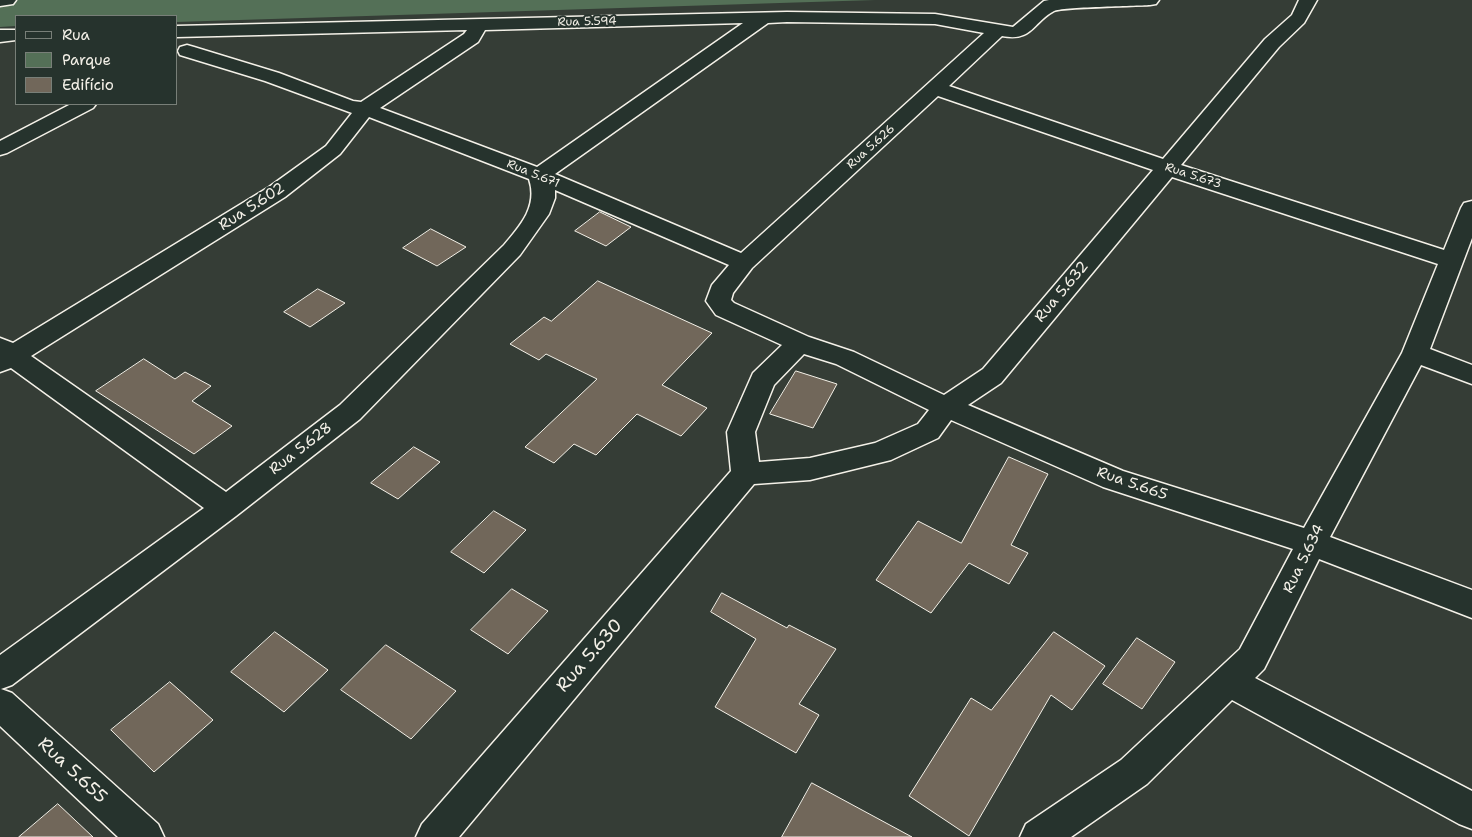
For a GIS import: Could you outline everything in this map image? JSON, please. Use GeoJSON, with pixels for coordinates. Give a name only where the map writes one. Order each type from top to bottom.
{"type":"FeatureCollection","features":[{"type":"Feature","properties":{"kind":"street"},"geometry":{"type":"LineString","coordinates":[[0,1],[7,0]]}},
{"type":"Feature","properties":{"kind":"street"},"geometry":{"type":"LineString","coordinates":[[787,17],[799,0]]}},
{"type":"Feature","properties":{"kind":"street","name":"Rua 5.594"},"geometry":{"type":"LineString","coordinates":[[178,32],[787,17],[935,19],[971,24],[997,31],[1018,32],[1050,5],[1150,0]]}},
{"type":"Feature","properties":{"kind":"street","name":"Rua 5.632"},"geometry":{"type":"LineString","coordinates":[[746,474],[810,469],[881,452],[928,431],[946,407],[992,376],[1272,43],[1292,28],[1305,11],[1308,0]]}},
{"type":"Feature","properties":{"kind":"street"},"geometry":{"type":"LineString","coordinates":[[539,175],[763,18]]}},
{"type":"Feature","properties":{"kind":"street","name":"Rua 5.602"},"geometry":{"type":"LineString","coordinates":[[4,356],[277,192],[333,150],[366,110],[471,38],[480,24]]}},
{"type":"Feature","properties":{"kind":"street"},"geometry":{"type":"LineString","coordinates":[[181,54],[226,31]]}},
{"type":"Feature","properties":{"kind":"street","name":"Rua 5.626"},"geometry":{"type":"LineString","coordinates":[[744,263],[997,31]]}},
{"type":"Feature","properties":{"kind":"street"},"geometry":{"type":"LineString","coordinates":[[0,36],[15,35]]}},
{"type":"Feature","properties":{"kind":"street","name":"Rua 5.671"},"geometry":{"type":"LineString","coordinates":[[181,54],[272,77],[348,106],[366,110],[539,175],[744,263]]}},
{"type":"Feature","properties":{"kind":"street","name":"Rua 5.673"},"geometry":{"type":"LineString","coordinates":[[935,88],[1167,168],[1452,260]]}},
{"type":"Feature","properties":{"kind":"street"},"geometry":{"type":"LineString","coordinates":[[0,149],[84,105]]}},
{"type":"Feature","properties":{"kind":"street","name":"Rua 5.628"},"geometry":{"type":"LineString","coordinates":[[0,674],[226,508],[350,412],[512,250],[527,232],[539,210],[544,192],[539,175]]}},
{"type":"Feature","properties":{"kind":"street","name":"Rua 5.634"},"geometry":{"type":"LineString","coordinates":[[1039,837],[1134,772],[1252,659],[1294,582],[1311,543],[1415,353],[1471,216]]}},
{"type":"Feature","properties":{"kind":"street"},"geometry":{"type":"LineString","coordinates":[[744,263],[721,291],[718,301],[725,308],[800,343],[762,380],[740,432],[746,474]]}},
{"type":"Feature","properties":{"kind":"street","name":"Rua 5.665"},"geometry":{"type":"LineString","coordinates":[[800,343],[845,358],[946,407],[1113,479],[1311,543],[1472,604]]}},
{"type":"Feature","properties":{"kind":"street"},"geometry":{"type":"LineString","coordinates":[[1415,353],[1472,375]]}},
{"type":"Feature","properties":{"kind":"street"},"geometry":{"type":"LineString","coordinates":[[4,356],[226,508]]}},
{"type":"Feature","properties":{"kind":"street","name":"Rua 5.630"},"geometry":{"type":"LineString","coordinates":[[435,837],[746,474]]}},
{"type":"Feature","properties":{"kind":"street"},"geometry":{"type":"LineString","coordinates":[[1230,682],[1472,811]]}},
{"type":"Feature","properties":{"kind":"street","name":"Rua 5.655"},"geometry":{"type":"LineString","coordinates":[[0,704],[145,837]]}},
{"type":"Feature","properties":{"kind":"green space"},"geometry":{"type":"Polygon","coordinates":[[[0,0],[875,0],[178,22],[178,15],[15,15],[15,26],[0,27],[0,0]]]}},
{"type":"Feature","properties":{"kind":"building"},"geometry":{"type":"Polygon","coordinates":[[[600,212],[631,227],[606,246],[575,231],[600,212]]]}},
{"type":"Feature","properties":{"kind":"building"},"geometry":{"type":"Polygon","coordinates":[[[431,229],[466,247],[437,266],[403,248],[431,229]]]}},
{"type":"Feature","properties":{"kind":"building"},"geometry":{"type":"Polygon","coordinates":[[[598,281],[712,333],[662,385],[707,408],[681,436],[637,414],[596,455],[574,444],[554,463],[525,447],[597,379],[546,354],[539,360],[510,344],[544,317],[551,321],[598,281]]]}},
{"type":"Feature","properties":{"kind":"building"},"geometry":{"type":"Polygon","coordinates":[[[318,289],[345,303],[310,327],[284,312],[318,289]]]}},
{"type":"Feature","properties":{"kind":"building"},"geometry":{"type":"Polygon","coordinates":[[[144,359],[175,379],[185,372],[211,386],[192,401],[232,426],[194,454],[96,391],[144,359]]]}},
{"type":"Feature","properties":{"kind":"building"},"geometry":{"type":"Polygon","coordinates":[[[796,371],[837,384],[813,428],[770,414],[796,371]]]}},
{"type":"Feature","properties":{"kind":"building"},"geometry":{"type":"Polygon","coordinates":[[[414,447],[440,462],[398,499],[371,483],[414,447]]]}},
{"type":"Feature","properties":{"kind":"building"},"geometry":{"type":"Polygon","coordinates":[[[1009,457],[1048,474],[1011,545],[1028,553],[1009,584],[969,563],[931,613],[876,580],[918,521],[961,543],[1009,457]]]}},
{"type":"Feature","properties":{"kind":"building"},"geometry":{"type":"Polygon","coordinates":[[[494,511],[526,530],[484,573],[451,552],[494,511]]]}},
{"type":"Feature","properties":{"kind":"building"},"geometry":{"type":"Polygon","coordinates":[[[512,589],[548,611],[508,654],[471,630],[512,589]]]}},
{"type":"Feature","properties":{"kind":"building"},"geometry":{"type":"Polygon","coordinates":[[[722,593],[787,628],[789,625],[836,649],[799,704],[819,715],[796,753],[715,707],[756,639],[711,612],[722,593]]]}},
{"type":"Feature","properties":{"kind":"building"},"geometry":{"type":"Polygon","coordinates":[[[275,632],[328,670],[284,712],[231,672],[275,632]]]}},
{"type":"Feature","properties":{"kind":"building"},"geometry":{"type":"Polygon","coordinates":[[[1054,632],[1105,666],[1072,710],[1051,695],[969,836],[909,796],[971,698],[991,710],[1054,632]]]}},
{"type":"Feature","properties":{"kind":"building"},"geometry":{"type":"Polygon","coordinates":[[[1137,638],[1175,662],[1142,709],[1103,684],[1137,638]]]}},
{"type":"Feature","properties":{"kind":"building"},"geometry":{"type":"Polygon","coordinates":[[[386,645],[456,691],[411,739],[341,690],[386,645]]]}},
{"type":"Feature","properties":{"kind":"building"},"geometry":{"type":"Polygon","coordinates":[[[170,682],[213,720],[154,772],[111,730],[170,682]]]}},
{"type":"Feature","properties":{"kind":"building"},"geometry":{"type":"Polygon","coordinates":[[[812,783],[912,837],[782,837],[812,783]]]}},
{"type":"Feature","properties":{"kind":"building"},"geometry":{"type":"Polygon","coordinates":[[[58,804],[93,837],[19,837],[58,804]]]}}]}
